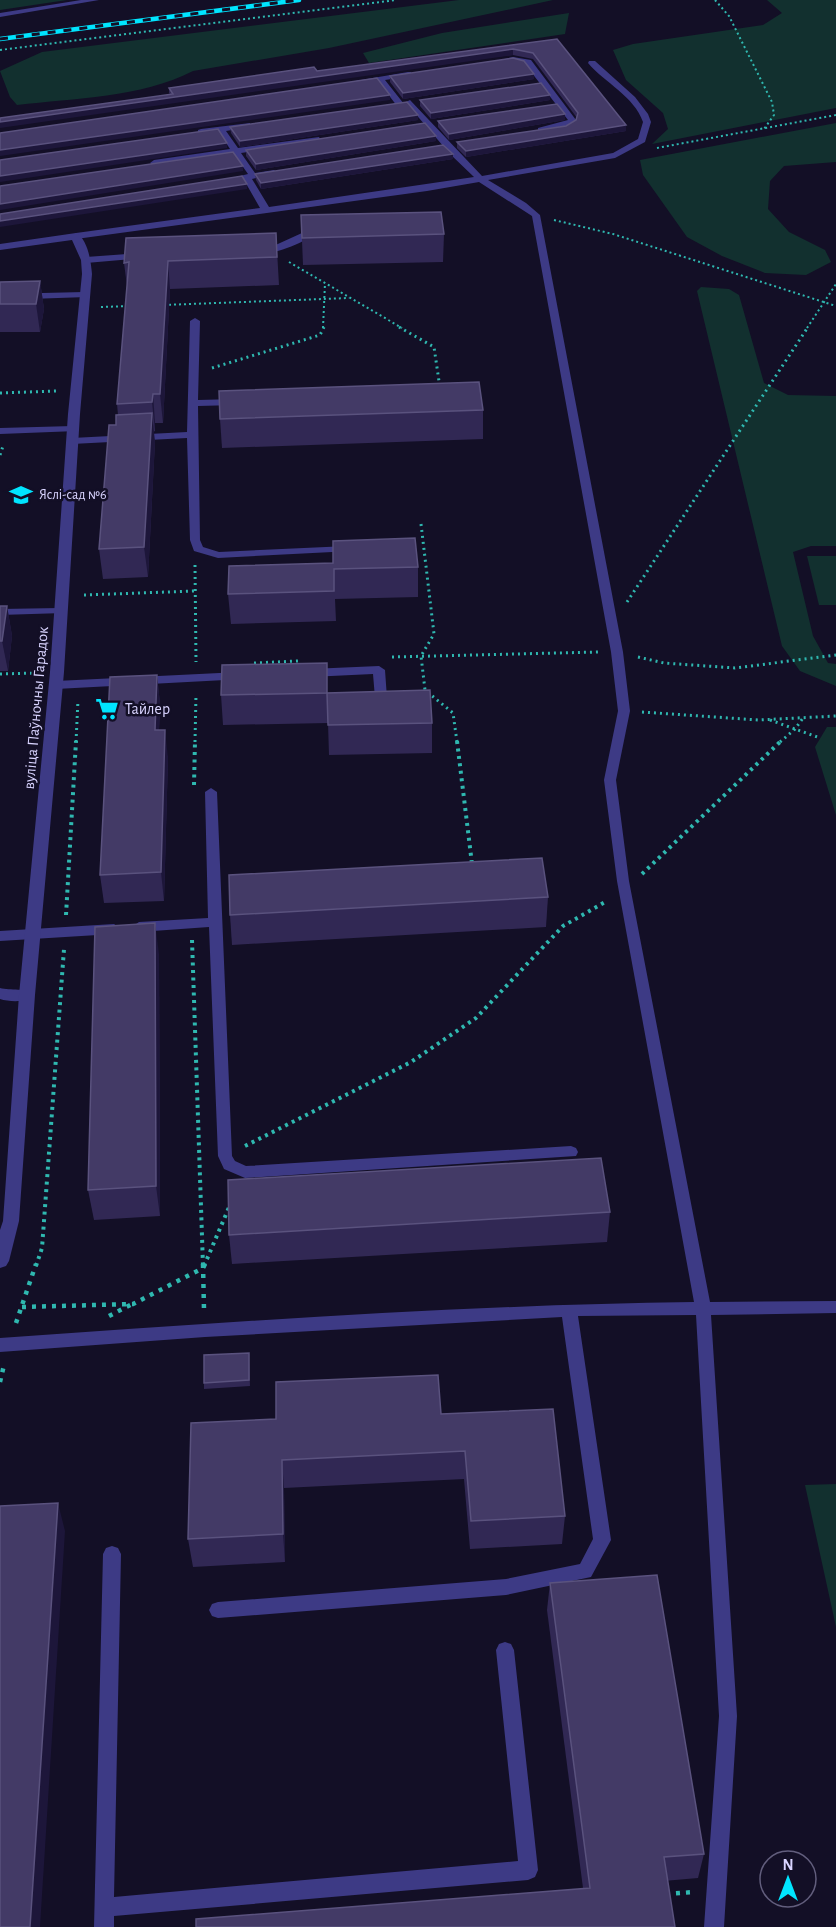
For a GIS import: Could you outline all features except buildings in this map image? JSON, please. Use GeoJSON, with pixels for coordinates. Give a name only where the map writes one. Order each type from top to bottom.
{"type":"FeatureCollection","features":[{"type":"Feature","properties":{"kind":"street"},"geometry":{"type":"LineString","coordinates":[[0,247],[76,236]]}},
{"type":"Feature","properties":{"kind":"street","name":"вуліца Паўночны Гарадок"},"geometry":{"type":"LineString","coordinates":[[0,1261],[11,1221],[27,995],[56,685],[86,260],[76,236]]}},
{"type":"Feature","properties":{"kind":"lane"},"geometry":{"type":"LineString","coordinates":[[0,15],[95,0]]}},
{"type":"Feature","properties":{"kind":"lane"},"geometry":{"type":"LineString","coordinates":[[491,62],[513,59],[528,62],[572,120],[570,123],[530,131]]}},
{"type":"Feature","properties":{"kind":"lane"},"geometry":{"type":"LineString","coordinates":[[76,236],[480,178],[615,155],[642,140],[648,125],[645,113],[601,75],[592,63]]}},
{"type":"Feature","properties":{"kind":"lane"},"geometry":{"type":"LineString","coordinates":[[344,83],[413,73]]}},
{"type":"Feature","properties":{"kind":"lane"},"geometry":{"type":"LineString","coordinates":[[380,78],[400,104]]}},
{"type":"Feature","properties":{"kind":"lane"},"geometry":{"type":"LineString","coordinates":[[532,85],[543,83]]}},
{"type":"Feature","properties":{"kind":"lane"},"geometry":{"type":"LineString","coordinates":[[389,105],[421,101]]}},
{"type":"Feature","properties":{"kind":"lane"},"geometry":{"type":"LineString","coordinates":[[410,102],[480,178],[506,197],[526,206],[536,215],[617,652],[624,711],[610,780],[625,891],[703,1308],[728,1716],[714,1927]]}},
{"type":"Feature","properties":{"kind":"lane"},"geometry":{"type":"LineString","coordinates":[[547,106],[559,104]]}},
{"type":"Feature","properties":{"kind":"lane"},"geometry":{"type":"LineString","coordinates":[[417,125],[441,122]]}},
{"type":"Feature","properties":{"kind":"lane"},"geometry":{"type":"LineString","coordinates":[[186,134],[254,124]]}},
{"type":"Feature","properties":{"kind":"lane"},"geometry":{"type":"LineString","coordinates":[[220,129],[250,177],[266,210]]}},
{"type":"Feature","properties":{"kind":"lane"},"geometry":{"type":"LineString","coordinates":[[141,165],[326,138]]}},
{"type":"Feature","properties":{"kind":"lane"},"geometry":{"type":"LineString","coordinates":[[437,147],[460,143]]}},
{"type":"Feature","properties":{"kind":"lane"},"geometry":{"type":"LineString","coordinates":[[224,181],[288,171]]}},
{"type":"Feature","properties":{"kind":"lane"},"geometry":{"type":"LineString","coordinates":[[247,252],[271,251],[317,229],[328,229]]}},
{"type":"Feature","properties":{"kind":"lane"},"geometry":{"type":"LineString","coordinates":[[86,260],[152,256]]}},
{"type":"Feature","properties":{"kind":"lane"},"geometry":{"type":"LineString","coordinates":[[0,297],[84,295]]}},
{"type":"Feature","properties":{"kind":"lane"},"geometry":{"type":"LineString","coordinates":[[195,321],[192,435],[195,540],[198,549],[218,555],[348,549]]}},
{"type":"Feature","properties":{"kind":"lane"},"geometry":{"type":"LineString","coordinates":[[193,403],[252,401]]}},
{"type":"Feature","properties":{"kind":"lane"},"geometry":{"type":"LineString","coordinates":[[0,431],[72,435],[192,435]]}},
{"type":"Feature","properties":{"kind":"lane"},"geometry":{"type":"LineString","coordinates":[[0,612],[60,611]]}},
{"type":"Feature","properties":{"kind":"lane"},"geometry":{"type":"LineString","coordinates":[[299,674],[379,670],[381,698]]}},
{"type":"Feature","properties":{"kind":"lane"},"geometry":{"type":"LineString","coordinates":[[56,685],[253,676]]}},
{"type":"Feature","properties":{"kind":"lane"},"geometry":{"type":"LineString","coordinates":[[211,792],[220,886],[214,922],[225,1156],[229,1165],[245,1172],[572,1152]]}},
{"type":"Feature","properties":{"kind":"lane"},"geometry":{"type":"LineString","coordinates":[[0,936],[214,922]]}},
{"type":"Feature","properties":{"kind":"lane"},"geometry":{"type":"LineString","coordinates":[[0,993],[7,996],[27,995]]}},
{"type":"Feature","properties":{"kind":"lane"},"geometry":{"type":"LineString","coordinates":[[0,1345],[217,1329],[569,1310],[836,1307]]}},
{"type":"Feature","properties":{"kind":"lane"},"geometry":{"type":"LineString","coordinates":[[218,1610],[506,1587],[585,1571],[602,1540],[569,1310]]}},
{"type":"Feature","properties":{"kind":"lane"},"geometry":{"type":"LineString","coordinates":[[104,1927],[112,1554]]}},
{"type":"Feature","properties":{"kind":"lane"},"geometry":{"type":"LineString","coordinates":[[105,1907],[528,1870],[505,1650]]}},
{"type":"Feature","properties":{"kind":"path"},"geometry":{"type":"LineString","coordinates":[[0,50],[396,0]]}},
{"type":"Feature","properties":{"kind":"path"},"geometry":{"type":"LineString","coordinates":[[715,0],[729,16],[772,102],[774,115],[764,130]]}},
{"type":"Feature","properties":{"kind":"path"},"geometry":{"type":"LineString","coordinates":[[615,155],[764,130],[836,115]]}},
{"type":"Feature","properties":{"kind":"path"},"geometry":{"type":"LineString","coordinates":[[536,215],[613,234],[836,306]]}},
{"type":"Feature","properties":{"kind":"path"},"geometry":{"type":"LineString","coordinates":[[271,251],[434,347],[441,393]]}},
{"type":"Feature","properties":{"kind":"path"},"geometry":{"type":"LineString","coordinates":[[194,374],[320,335],[325,325],[325,283]]}},
{"type":"Feature","properties":{"kind":"path"},"geometry":{"type":"LineString","coordinates":[[611,627],[836,284]]}},
{"type":"Feature","properties":{"kind":"path"},"geometry":{"type":"LineString","coordinates":[[160,305],[351,298]]}},
{"type":"Feature","properties":{"kind":"path"},"geometry":{"type":"LineString","coordinates":[[101,307],[136,306]]}},
{"type":"Feature","properties":{"kind":"path"},"geometry":{"type":"LineString","coordinates":[[0,393],[61,391]]}},
{"type":"Feature","properties":{"kind":"path"},"geometry":{"type":"LineString","coordinates":[[421,524],[434,634],[421,656],[425,690],[453,713],[473,874]]}},
{"type":"Feature","properties":{"kind":"path"},"geometry":{"type":"LineString","coordinates":[[84,596],[195,591]]}},
{"type":"Feature","properties":{"kind":"path"},"geometry":{"type":"LineString","coordinates":[[0,674],[37,673]]}},
{"type":"Feature","properties":{"kind":"path"},"geometry":{"type":"LineString","coordinates":[[624,711],[767,719],[836,716]]}},
{"type":"Feature","properties":{"kind":"path"},"geometry":{"type":"LineString","coordinates":[[225,1156],[411,1062],[476,1018],[563,926],[625,891],[759,760],[795,729],[803,718]]}},
{"type":"Feature","properties":{"kind":"path"},"geometry":{"type":"LineString","coordinates":[[767,719],[820,738]]}},
{"type":"Feature","properties":{"kind":"path"},"geometry":{"type":"LineString","coordinates":[[22,1307],[133,1304],[203,1268],[245,1172]]}},
{"type":"Feature","properties":{"kind":"path"},"geometry":{"type":"LineString","coordinates":[[661,1894],[717,1891]]}},
{"type":"Feature","properties":{"kind":"green space"},"geometry":{"type":"Polygon","coordinates":[[[0,0],[67,0],[0,10],[0,0]]]}},
{"type":"Feature","properties":{"kind":"green space"},"geometry":{"type":"Polygon","coordinates":[[[459,0],[553,0],[329,48],[193,71],[151,87],[107,96],[17,105],[10,97],[0,71],[42,52],[459,0]]]}},
{"type":"Feature","properties":{"kind":"green space"},"geometry":{"type":"Polygon","coordinates":[[[767,0],[836,0],[836,108],[652,144],[668,129],[663,113],[626,80],[613,50],[633,44],[763,25],[782,13],[767,0]]]}},
{"type":"Feature","properties":{"kind":"green space"},"geometry":{"type":"Polygon","coordinates":[[[569,13],[565,34],[369,63],[363,53],[442,33],[569,13]]]}},
{"type":"Feature","properties":{"kind":"green space"},"geometry":{"type":"Polygon","coordinates":[[[836,123],[836,162],[784,166],[770,181],[768,209],[789,232],[825,250],[831,262],[806,275],[765,273],[722,256],[687,237],[643,175],[640,160],[836,123]]]}},
{"type":"Feature","properties":{"kind":"green space"},"geometry":{"type":"Polygon","coordinates":[[[701,287],[729,289],[739,295],[764,383],[788,395],[836,396],[836,546],[811,546],[793,552],[813,636],[828,663],[836,664],[836,686],[800,671],[782,646],[697,291],[701,287]]]}},
{"type":"Feature","properties":{"kind":"green space"},"geometry":{"type":"Polygon","coordinates":[[[807,556],[836,556],[836,605],[819,605],[807,556]]]}},
{"type":"Feature","properties":{"kind":"green space"},"geometry":{"type":"Polygon","coordinates":[[[827,727],[836,727],[836,815],[815,747],[827,727]]]}},
{"type":"Feature","properties":{"kind":"green space"},"geometry":{"type":"Polygon","coordinates":[[[836,1484],[836,1627],[805,1485],[836,1484]]]}},
{"type":"Feature","properties":{"kind":"railway"},"geometry":{"type":"LineString","coordinates":[[0,39],[299,0]]}},
{"type":"Feature","properties":{"kind":"place","name":"Яслі-сад №6"},"geometry":{"type":"Point","coordinates":[21,495]}},
{"type":"Feature","properties":{"kind":"place","name":"Тайлер"},"geometry":{"type":"Point","coordinates":[107,709]}}]}
